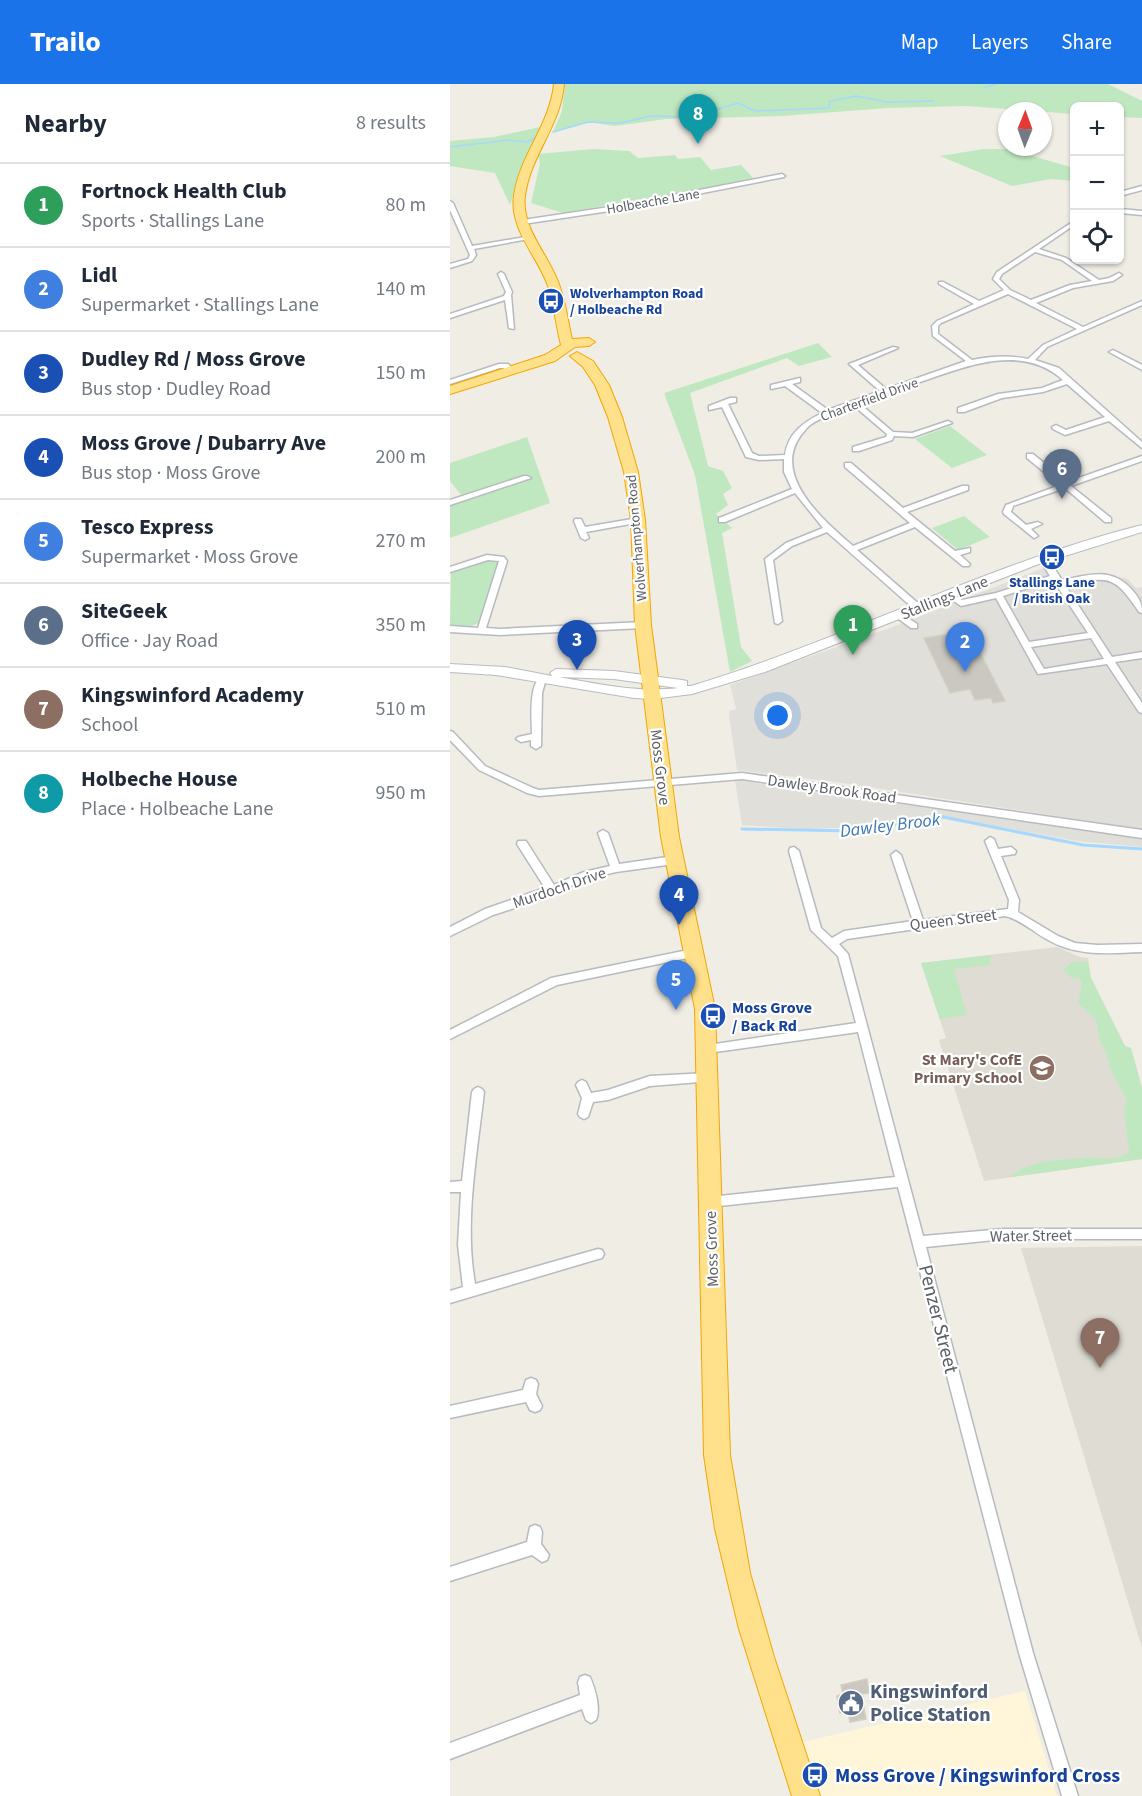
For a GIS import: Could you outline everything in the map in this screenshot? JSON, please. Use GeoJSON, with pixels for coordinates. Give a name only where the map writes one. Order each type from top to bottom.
{"type":"FeatureCollection","features":[{"type":"Feature","properties":{"kind":"highway","name":"Wolverhampton Road"},"geometry":{"type":"LineString","coordinates":[[559,84],[557,110],[533,154],[518,200],[523,222],[554,286],[571,352],[588,364],[602,385]]}},
{"type":"Feature","properties":{"kind":"highway","name":"Wolverhampton Road"},"geometry":{"type":"LineString","coordinates":[[560,312],[592,346],[602,385],[625,447],[638,520],[643,625],[652,688]]}},
{"type":"Feature","properties":{"kind":"highway"},"geometry":{"type":"LineString","coordinates":[[450,390],[571,352],[587,356],[592,346]]}},
{"type":"Feature","properties":{"kind":"highway","name":"Moss Grove"},"geometry":{"type":"LineString","coordinates":[[652,688],[674,860],[705,1009],[708,1049],[717,1455],[736,1571],[806,1796]]}},
{"type":"Feature","properties":{"kind":"main road","name":"Stallings Lane"},"geometry":{"type":"LineString","coordinates":[[652,688],[692,690],[715,684],[812,650],[1043,558],[1142,528]]}},
{"type":"Feature","properties":{"kind":"main road"},"geometry":{"type":"LineString","coordinates":[[450,668],[614,675],[635,670],[647,657]]}},
{"type":"Feature","properties":{"kind":"main road"},"geometry":{"type":"LineString","coordinates":[[498,671],[542,679],[652,688]]}},
{"type":"Feature","properties":{"kind":"main road"},"geometry":{"type":"LineString","coordinates":[[614,675],[652,688]]}},
{"type":"Feature","properties":{"kind":"main road","name":"Stallings Lane"},"geometry":{"type":"LineString","coordinates":[[652,688],[715,684]]}},
{"type":"Feature","properties":{"kind":"main road"},"geometry":{"type":"LineString","coordinates":[[655,718],[669,703],[692,690]]}},
{"type":"Feature","properties":{"kind":"street","name":"Holbeache Lane"},"geometry":{"type":"LineString","coordinates":[[523,222],[627,206],[782,176]]}},
{"type":"Feature","properties":{"kind":"street"},"geometry":{"type":"LineString","coordinates":[[1124,193],[1142,188]]}},
{"type":"Feature","properties":{"kind":"street"},"geometry":{"type":"LineString","coordinates":[[450,203],[473,255],[471,258],[450,266]]}},
{"type":"Feature","properties":{"kind":"street"},"geometry":{"type":"LineString","coordinates":[[1124,211],[1142,213]]}},
{"type":"Feature","properties":{"kind":"street"},"geometry":{"type":"LineString","coordinates":[[450,225],[459,223]]}},
{"type":"Feature","properties":{"kind":"street"},"geometry":{"type":"LineString","coordinates":[[1070,227],[997,274],[998,283],[1029,303],[1082,329]]}},
{"type":"Feature","properties":{"kind":"street"},"geometry":{"type":"LineString","coordinates":[[471,248],[531,238]]}},
{"type":"Feature","properties":{"kind":"street"},"geometry":{"type":"LineString","coordinates":[[1035,250],[1064,259],[1098,281]]}},
{"type":"Feature","properties":{"kind":"street"},"geometry":{"type":"LineString","coordinates":[[501,274],[508,296],[512,328]]}},
{"type":"Feature","properties":{"kind":"street"},"geometry":{"type":"LineString","coordinates":[[1029,303],[1072,286],[1111,280],[1119,275]]}},
{"type":"Feature","properties":{"kind":"street"},"geometry":{"type":"LineString","coordinates":[[1111,280],[1120,284]]}},
{"type":"Feature","properties":{"kind":"street"},"geometry":{"type":"LineString","coordinates":[[943,287],[979,304]]}},
{"type":"Feature","properties":{"kind":"street"},"geometry":{"type":"LineString","coordinates":[[971,362],[935,335],[934,330],[939,322],[1008,291]]}},
{"type":"Feature","properties":{"kind":"street"},"geometry":{"type":"LineString","coordinates":[[450,316],[508,296]]}},
{"type":"Feature","properties":{"kind":"street"},"geometry":{"type":"LineString","coordinates":[[1030,361],[1045,346],[1140,300]]}},
{"type":"Feature","properties":{"kind":"street"},"geometry":{"type":"LineString","coordinates":[[875,346],[883,352]]}},
{"type":"Feature","properties":{"kind":"street"},"geometry":{"type":"LineString","coordinates":[[884,391],[850,364],[895,348]]}},
{"type":"Feature","properties":{"kind":"street"},"geometry":{"type":"LineString","coordinates":[[1113,352],[1142,368]]}},
{"type":"Feature","properties":{"kind":"street","name":"Charterfield Drive"},"geometry":{"type":"LineString","coordinates":[[788,457],[790,446],[806,424],[827,412],[971,362],[1005,358],[1030,361],[1056,370],[1142,446]]}},
{"type":"Feature","properties":{"kind":"street"},"geometry":{"type":"LineString","coordinates":[[450,382],[499,366],[515,370]]}},
{"type":"Feature","properties":{"kind":"street"},"geometry":{"type":"LineString","coordinates":[[774,387],[797,380]]}},
{"type":"Feature","properties":{"kind":"street"},"geometry":{"type":"LineString","coordinates":[[961,411],[1001,396],[1034,392],[1068,381]]}},
{"type":"Feature","properties":{"kind":"street"},"geometry":{"type":"LineString","coordinates":[[786,383],[827,412]]}},
{"type":"Feature","properties":{"kind":"street"},"geometry":{"type":"LineString","coordinates":[[712,408],[733,400]]}},
{"type":"Feature","properties":{"kind":"street"},"geometry":{"type":"LineString","coordinates":[[854,402],[891,434],[913,435],[948,423]]}},
{"type":"Feature","properties":{"kind":"street"},"geometry":{"type":"LineString","coordinates":[[724,403],[749,455],[759,458],[788,457],[788,472],[795,490],[828,529],[917,607]]}},
{"type":"Feature","properties":{"kind":"street"},"geometry":{"type":"LineString","coordinates":[[1056,427],[1065,433],[1109,418]]}},
{"type":"Feature","properties":{"kind":"street"},"geometry":{"type":"LineString","coordinates":[[856,449],[889,438],[891,434]]}},
{"type":"Feature","properties":{"kind":"street"},"geometry":{"type":"LineString","coordinates":[[1030,456],[1108,520]]}},
{"type":"Feature","properties":{"kind":"street"},"geometry":{"type":"LineString","coordinates":[[1034,536],[1010,517],[1007,508],[1014,502],[1142,458]]}},
{"type":"Feature","properties":{"kind":"street"},"geometry":{"type":"LineString","coordinates":[[848,465],[966,564]]}},
{"type":"Feature","properties":{"kind":"street"},"geometry":{"type":"LineString","coordinates":[[845,477],[855,472]]}},
{"type":"Feature","properties":{"kind":"street"},"geometry":{"type":"LineString","coordinates":[[450,503],[527,478]]}},
{"type":"Feature","properties":{"kind":"street"},"geometry":{"type":"LineString","coordinates":[[903,511],[959,494],[965,488]]}},
{"type":"Feature","properties":{"kind":"street"},"geometry":{"type":"LineString","coordinates":[[722,520],[795,490]]}},
{"type":"Feature","properties":{"kind":"street"},"geometry":{"type":"LineString","coordinates":[[578,521],[584,534],[638,520]]}},
{"type":"Feature","properties":{"kind":"street"},"geometry":{"type":"LineString","coordinates":[[853,549],[916,524]]}},
{"type":"Feature","properties":{"kind":"street"},"geometry":{"type":"LineString","coordinates":[[1025,528],[1038,524]]}},
{"type":"Feature","properties":{"kind":"street"},"geometry":{"type":"LineString","coordinates":[[778,621],[769,559],[777,550],[828,529]]}},
{"type":"Feature","properties":{"kind":"street"},"geometry":{"type":"LineString","coordinates":[[955,554],[968,550]]}},
{"type":"Feature","properties":{"kind":"street"},"geometry":{"type":"LineString","coordinates":[[450,570],[487,557],[503,561],[481,631]]}},
{"type":"Feature","properties":{"kind":"street"},"geometry":{"type":"LineString","coordinates":[[1043,558],[1142,710]]}},
{"type":"Feature","properties":{"kind":"street"},"geometry":{"type":"LineString","coordinates":[[948,594],[961,603],[1057,580],[1109,577],[1121,581],[1142,610]]}},
{"type":"Feature","properties":{"kind":"street"},"geometry":{"type":"LineString","coordinates":[[1131,593],[1142,590]]}},
{"type":"Feature","properties":{"kind":"street"},"geometry":{"type":"LineString","coordinates":[[998,595],[1041,672],[1142,655]]}},
{"type":"Feature","properties":{"kind":"street"},"geometry":{"type":"LineString","coordinates":[[899,615],[914,626]]}},
{"type":"Feature","properties":{"kind":"street"},"geometry":{"type":"LineString","coordinates":[[450,629],[481,631],[643,625]]}},
{"type":"Feature","properties":{"kind":"street"},"geometry":{"type":"LineString","coordinates":[[1026,645],[1094,635]]}},
{"type":"Feature","properties":{"kind":"street"},"geometry":{"type":"LineString","coordinates":[[521,739],[537,741],[537,693],[542,679]]}},
{"type":"Feature","properties":{"kind":"street","name":"Dawley Brook Road"},"geometry":{"type":"LineString","coordinates":[[450,734],[482,768],[530,791],[547,793],[734,775],[1142,834]]}},
{"type":"Feature","properties":{"kind":"street"},"geometry":{"type":"LineString","coordinates":[[603,832],[616,868]]}},
{"type":"Feature","properties":{"kind":"street"},"geometry":{"type":"LineString","coordinates":[[990,841],[1014,900],[1013,914]]}},
{"type":"Feature","properties":{"kind":"street"},"geometry":{"type":"LineString","coordinates":[[522,844],[552,890]]}},
{"type":"Feature","properties":{"kind":"street","name":"Penzer Street"},"geometry":{"type":"LineString","coordinates":[[795,851],[816,930],[843,954],[860,1027],[920,1242],[973,1456],[1023,1641],[1070,1796]]}},
{"type":"Feature","properties":{"kind":"street"},"geometry":{"type":"LineString","coordinates":[[995,853],[1011,851]]}},
{"type":"Feature","properties":{"kind":"street"},"geometry":{"type":"LineString","coordinates":[[896,855],[919,923]]}},
{"type":"Feature","properties":{"kind":"street","name":"Murdoch Drive"},"geometry":{"type":"LineString","coordinates":[[450,932],[489,912],[588,875],[616,868],[674,860]]}},
{"type":"Feature","properties":{"kind":"street","name":"Queen Street"},"geometry":{"type":"LineString","coordinates":[[831,944],[844,934],[974,915],[1013,914],[1071,947],[1142,948]]}},
{"type":"Feature","properties":{"kind":"street"},"geometry":{"type":"LineString","coordinates":[[450,1035],[555,981],[693,953]]}},
{"type":"Feature","properties":{"kind":"street"},"geometry":{"type":"LineString","coordinates":[[708,1049],[860,1027]]}},
{"type":"Feature","properties":{"kind":"street"},"geometry":{"type":"LineString","coordinates":[[588,1098],[608,1095],[650,1082],[708,1078]]}},
{"type":"Feature","properties":{"kind":"street"},"geometry":{"type":"LineString","coordinates":[[582,1085],[588,1098],[584,1114]]}},
{"type":"Feature","properties":{"kind":"street"},"geometry":{"type":"LineString","coordinates":[[470,1291],[464,1260],[478,1092]]}},
{"type":"Feature","properties":{"kind":"street"},"geometry":{"type":"LineString","coordinates":[[710,1202],[903,1181]]}},
{"type":"Feature","properties":{"kind":"street"},"geometry":{"type":"LineString","coordinates":[[450,1187],[469,1186]]}},
{"type":"Feature","properties":{"kind":"street","name":"Water Street"},"geometry":{"type":"LineString","coordinates":[[920,1242],[1004,1234],[1142,1234]]}},
{"type":"Feature","properties":{"kind":"street"},"geometry":{"type":"LineString","coordinates":[[450,1297],[598,1254]]}},
{"type":"Feature","properties":{"kind":"street"},"geometry":{"type":"LineString","coordinates":[[450,1413],[532,1395]]}},
{"type":"Feature","properties":{"kind":"street"},"geometry":{"type":"LineString","coordinates":[[450,1574],[537,1545]]}},
{"type":"Feature","properties":{"kind":"street"},"geometry":{"type":"LineString","coordinates":[[585,1682],[591,1715]]}},
{"type":"Feature","properties":{"kind":"street"},"geometry":{"type":"LineString","coordinates":[[450,1751],[588,1699]]}},
{"type":"Feature","properties":{"kind":"shaded area"},"geometry":{"type":"Polygon","coordinates":[[[1051,565],[1063,579],[1106,575],[1128,579],[1136,588],[1142,587],[1142,829],[836,782],[737,770],[729,714],[730,711],[736,709],[730,685],[898,625],[1051,565]]]}},
{"type":"Feature","properties":{"kind":"shaded area"},"geometry":{"type":"Polygon","coordinates":[[[735,780],[1142,839],[1142,847],[1077,841],[941,816],[863,827],[802,829],[742,825],[735,780]]]}},
{"type":"Feature","properties":{"kind":"shaded area","name":"St Mary's CofE Primary School"},"geometry":{"type":"Polygon","coordinates":[[[1057,947],[1088,958],[1091,978],[1125,1046],[1131,1048],[1142,1088],[1142,1159],[984,1181],[939,1040],[946,1038],[921,963],[1057,947]]]}},
{"type":"Feature","properties":{"kind":"shaded area"},"geometry":{"type":"Polygon","coordinates":[[[1142,1246],[1142,1648],[1021,1248],[1142,1246]]]}},
{"type":"Feature","properties":{"kind":"shaded area"},"geometry":{"type":"Polygon","coordinates":[[[1025,1691],[1057,1796],[819,1796],[802,1742],[1025,1691]]]}},
{"type":"Feature","properties":{"kind":"green space"},"geometry":{"type":"Polygon","coordinates":[[[565,84],[1108,84],[1142,101],[1142,118],[1124,117],[1124,102],[1070,102],[1070,114],[1052,112],[1052,102],[998,102],[998,108],[966,106],[888,108],[782,116],[666,119],[615,126],[588,122],[553,132],[562,111],[565,84]]]}},
{"type":"Feature","properties":{"kind":"green space"},"geometry":{"type":"Polygon","coordinates":[[[545,126],[522,168],[510,205],[495,173],[450,166],[450,141],[494,137],[545,126]]]}},
{"type":"Feature","properties":{"kind":"green space"},"geometry":{"type":"Polygon","coordinates":[[[593,149],[629,151],[638,158],[675,155],[678,159],[700,157],[711,170],[741,165],[754,179],[563,213],[531,203],[540,164],[538,154],[593,149]]]}},
{"type":"Feature","properties":{"kind":"green space"},"geometry":{"type":"Polygon","coordinates":[[[998,149],[998,156],[1032,156],[1070,167],[1070,181],[1051,179],[1012,186],[940,156],[998,149]]]}},
{"type":"Feature","properties":{"kind":"green space"},"geometry":{"type":"Polygon","coordinates":[[[818,343],[832,357],[799,366],[787,358],[690,393],[708,466],[723,471],[732,488],[723,494],[728,505],[716,514],[732,528],[722,533],[741,647],[752,661],[730,672],[695,475],[664,393],[818,343]]]}},
{"type":"Feature","properties":{"kind":"green space"},"geometry":{"type":"Polygon","coordinates":[[[950,426],[987,455],[952,468],[915,439],[950,426]]]}},
{"type":"Feature","properties":{"kind":"green space"},"geometry":{"type":"Polygon","coordinates":[[[527,437],[550,503],[450,538],[450,501],[462,496],[450,481],[450,463],[527,437]]]}},
{"type":"Feature","properties":{"kind":"green space"},"geometry":{"type":"Polygon","coordinates":[[[964,516],[990,537],[958,550],[932,528],[964,516]]]}},
{"type":"Feature","properties":{"kind":"green space"},"geometry":{"type":"Polygon","coordinates":[[[480,560],[499,560],[481,622],[470,627],[450,627],[451,572],[480,560]]]}},
{"type":"Feature","properties":{"kind":"green space"},"geometry":{"type":"Polygon","coordinates":[[[991,955],[990,965],[954,969],[967,1015],[940,1019],[921,963],[991,955]]]}},
{"type":"Feature","properties":{"kind":"green space"},"geometry":{"type":"Polygon","coordinates":[[[1072,962],[1088,962],[1091,978],[1125,1046],[1131,1048],[1142,1088],[1142,1159],[1010,1177],[1025,1167],[1035,1164],[1076,1158],[1114,1158],[1129,1152],[1124,1109],[1127,1100],[1111,1071],[1106,1052],[1100,1041],[1096,1020],[1078,1003],[1082,983],[1078,977],[1073,979],[1063,970],[1072,962]]]}},
{"type":"Feature","properties":{"kind":"building"},"geometry":{"type":"Polygon","coordinates":[[[969,631],[1005,701],[993,703],[991,698],[975,700],[970,689],[950,693],[924,638],[969,631]]]}},
{"type":"Feature","properties":{"kind":"building","name":"Kingswinford Police Station"},"geometry":{"type":"Polygon","coordinates":[[[867,1679],[869,1693],[861,1694],[866,1719],[850,1722],[848,1711],[840,1713],[837,1696],[843,1694],[841,1685],[867,1679]]]}},
{"type":"Feature","properties":{"kind":"waterway"},"geometry":{"type":"LineString","coordinates":[[984,88],[996,84]]}},
{"type":"Feature","properties":{"kind":"waterway"},"geometry":{"type":"LineString","coordinates":[[553,132],[588,122],[620,123],[651,116],[692,117],[738,103],[755,111],[829,108],[830,101],[856,96],[888,102],[934,101]]}},
{"type":"Feature","properties":{"kind":"waterway"},"geometry":{"type":"LineString","coordinates":[[450,147],[509,140],[527,142],[537,137]]}},
{"type":"Feature","properties":{"kind":"waterway","name":"Dawley Brook"},"geometry":{"type":"LineString","coordinates":[[742,829],[855,831],[943,817],[1083,845],[1142,849]]}},
{"type":"Feature","properties":{"kind":"place","name":"Holbeche House"},"geometry":{"type":"Point","coordinates":[698,144]}},
{"type":"Feature","properties":{"kind":"place","name":"Wolverhampton Road / Holbeache Rd"},"geometry":{"type":"Point","coordinates":[551,301]}},
{"type":"Feature","properties":{"kind":"place","name":"SiteGeek"},"geometry":{"type":"Point","coordinates":[1062,499]}},
{"type":"Feature","properties":{"kind":"place","name":"Stallings Lane / British Oak"},"geometry":{"type":"Point","coordinates":[1052,557]}},
{"type":"Feature","properties":{"kind":"place","name":"Fortnock Health Club"},"geometry":{"type":"Point","coordinates":[853,655]}},
{"type":"Feature","properties":{"kind":"place","name":"Dudley Rd / Moss Grove"},"geometry":{"type":"Point","coordinates":[577,670]}},
{"type":"Feature","properties":{"kind":"place","name":"Lidl"},"geometry":{"type":"Point","coordinates":[965,672]}},
{"type":"Feature","properties":{"kind":"place","name":"Moss Grove / Dubarry Ave"},"geometry":{"type":"Point","coordinates":[679,925]}},
{"type":"Feature","properties":{"kind":"place","name":"Tesco Express"},"geometry":{"type":"Point","coordinates":[676,1010]}},
{"type":"Feature","properties":{"kind":"place","name":"Moss Grove / Back Rd"},"geometry":{"type":"Point","coordinates":[713,1016]}},
{"type":"Feature","properties":{"kind":"place","name":"St Mary's CofE Primary School"},"geometry":{"type":"Point","coordinates":[1042,1068]}},
{"type":"Feature","properties":{"kind":"place","name":"Kingswinford Academy"},"geometry":{"type":"Point","coordinates":[1100,1368]}},
{"type":"Feature","properties":{"kind":"place","name":"Kingswinford Police Station"},"geometry":{"type":"Point","coordinates":[851,1703]}},
{"type":"Feature","properties":{"kind":"place","name":"Moss Grove / Kingswinford Cross"},"geometry":{"type":"Point","coordinates":[815,1775]}}]}
